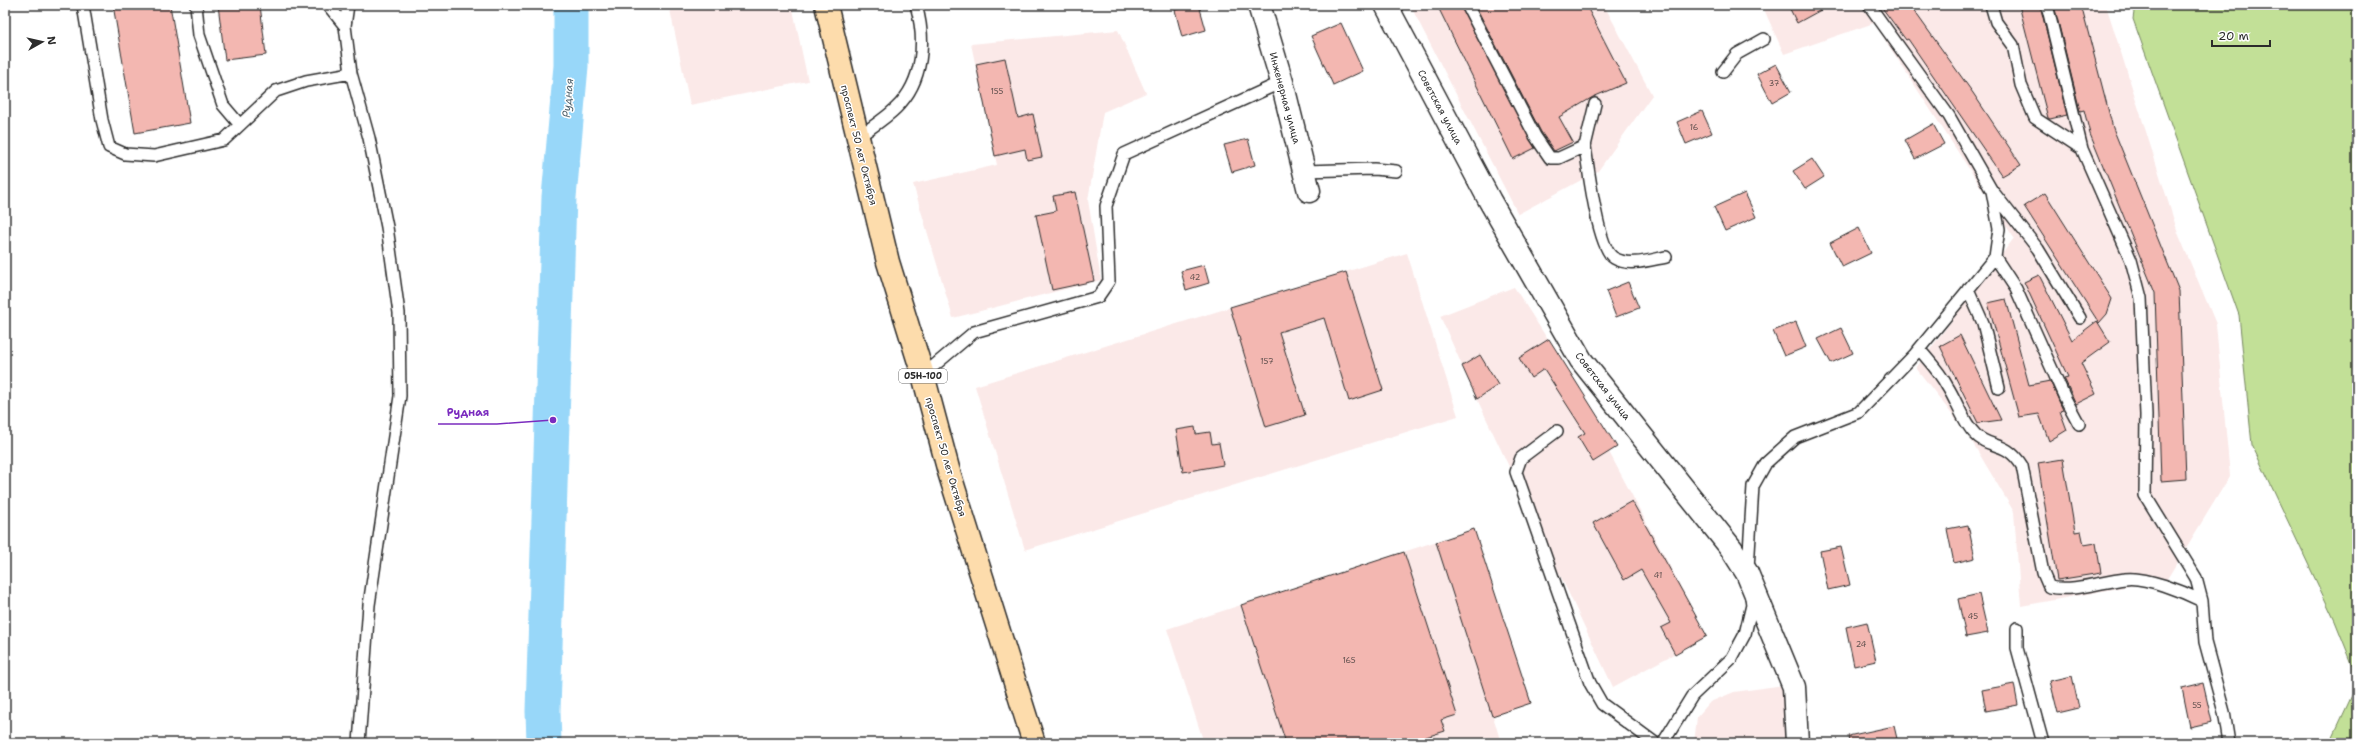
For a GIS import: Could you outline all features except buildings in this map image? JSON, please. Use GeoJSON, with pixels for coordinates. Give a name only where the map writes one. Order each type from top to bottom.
{"type":"FeatureCollection","features":[{"type":"Feature","properties":{"kind":"main road","name":"проспект 50 лет Октября"},"geometry":{"type":"LineString","coordinates":[[826,5],[888,262],[923,375],[949,472],[1034,743]]}},
{"type":"Feature","properties":{"kind":"street","name":"Инженерная улица"},"geometry":{"type":"LineString","coordinates":[[1259,5],[1282,82],[1307,181]]}},
{"type":"Feature","properties":{"kind":"street","name":"Советская улица"},"geometry":{"type":"LineString","coordinates":[[1386,5],[1490,201],[1581,360],[1731,548],[1747,573],[1794,687],[1797,743]]}},
{"type":"Feature","properties":{"kind":"lane"},"geometry":{"type":"LineString","coordinates":[[82,5],[102,120],[109,147],[126,154],[154,156],[224,140],[276,91],[306,81],[351,73]]}},
{"type":"Feature","properties":{"kind":"lane"},"geometry":{"type":"LineString","coordinates":[[196,5],[199,35],[223,106],[240,125]]}},
{"type":"Feature","properties":{"kind":"lane"},"geometry":{"type":"LineString","coordinates":[[328,5],[345,26]]}},
{"type":"Feature","properties":{"kind":"lane"},"geometry":{"type":"LineString","coordinates":[[348,5],[345,26],[351,73],[369,138],[387,227],[400,328],[400,396],[369,605],[359,743]]}},
{"type":"Feature","properties":{"kind":"lane"},"geometry":{"type":"LineString","coordinates":[[857,138],[897,108],[918,76],[922,42],[916,5]]}},
{"type":"Feature","properties":{"kind":"lane"},"geometry":{"type":"LineString","coordinates":[[1467,5],[1535,136],[1550,158],[1559,158],[1585,146]]}},
{"type":"Feature","properties":{"kind":"lane"},"geometry":{"type":"LineString","coordinates":[[1869,5],[1949,116],[1992,191],[2038,249],[2080,318]]}},
{"type":"Feature","properties":{"kind":"lane"},"geometry":{"type":"LineString","coordinates":[[1991,5],[1996,22],[2013,45],[2021,85],[2035,118],[2082,149]]}},
{"type":"Feature","properties":{"kind":"lane"},"geometry":{"type":"LineString","coordinates":[[2047,5],[2082,149],[2131,260],[2141,298],[2146,415],[2145,495],[2196,578],[2202,601],[2205,642],[2224,712],[2229,743]]}},
{"type":"Feature","properties":{"kind":"lane"},"geometry":{"type":"LineString","coordinates":[[1723,72],[1738,54],[1764,39]]}},
{"type":"Feature","properties":{"kind":"lane"},"geometry":{"type":"LineString","coordinates":[[923,375],[974,332],[1098,297],[1109,281],[1106,206],[1124,154],[1282,82]]}},
{"type":"Feature","properties":{"kind":"lane"},"geometry":{"type":"LineString","coordinates":[[1595,104],[1585,146],[1599,225],[1605,248],[1613,258],[1628,263],[1666,257]]}},
{"type":"Feature","properties":{"kind":"lane"},"geometry":{"type":"LineString","coordinates":[[1307,181],[1374,169],[1396,171]]}},
{"type":"Feature","properties":{"kind":"lane"},"geometry":{"type":"LineString","coordinates":[[1663,743],[1692,696],[1732,658],[1745,634],[1752,605],[1747,573],[1753,486],[1766,463],[1795,438],[1859,412],[1919,349],[1995,257],[1999,229],[1992,191]]}},
{"type":"Feature","properties":{"kind":"lane"},"geometry":{"type":"LineString","coordinates":[[1995,257],[2016,288],[2065,398],[2079,424]]}},
{"type":"Feature","properties":{"kind":"lane"},"geometry":{"type":"LineString","coordinates":[[1968,289],[1983,323],[1999,388]]}},
{"type":"Feature","properties":{"kind":"lane"},"geometry":{"type":"LineString","coordinates":[[1919,349],[1947,384],[1970,428],[1976,436],[2006,449],[2015,455],[2022,466],[2043,573],[2049,587],[2062,590],[2127,578],[2176,588],[2202,601]]}},
{"type":"Feature","properties":{"kind":"lane"},"geometry":{"type":"LineString","coordinates":[[1557,431],[1521,458],[1516,472],[1590,683],[1602,704],[1655,743]]}},
{"type":"Feature","properties":{"kind":"lane"},"geometry":{"type":"LineString","coordinates":[[2017,628],[2017,648],[2043,743]]}},
{"type":"Feature","properties":{"kind":"shaded area"},"geometry":{"type":"Polygon","coordinates":[[[669,5],[792,5],[808,81],[690,105],[669,5]]]}},
{"type":"Feature","properties":{"kind":"shaded area"},"geometry":{"type":"Polygon","coordinates":[[[1410,5],[1604,5],[1652,95],[1598,171],[1518,214],[1410,5]]]}},
{"type":"Feature","properties":{"kind":"shaded area"},"geometry":{"type":"Polygon","coordinates":[[[1762,5],[2106,5],[2178,233],[2216,324],[2230,476],[2167,579],[2021,606],[2014,512],[1968,435],[1916,368],[2014,238],[1874,23],[1784,54],[1762,5]]]}},
{"type":"Feature","properties":{"kind":"shaded area"},"geometry":{"type":"Polygon","coordinates":[[[1118,30],[1146,93],[1103,112],[1088,200],[1101,280],[953,318],[913,184],[997,165],[971,44],[1118,30]]]}},
{"type":"Feature","properties":{"kind":"shaded area"},"geometry":{"type":"Polygon","coordinates":[[[1407,253],[1458,416],[1025,550],[975,386],[1407,253]]]}},
{"type":"Feature","properties":{"kind":"shaded area"},"geometry":{"type":"Polygon","coordinates":[[[1514,287],[1617,447],[1609,452],[1707,636],[1613,687],[1477,399],[1440,316],[1514,287]]]}},
{"type":"Feature","properties":{"kind":"shaded area"},"geometry":{"type":"Polygon","coordinates":[[[1474,529],[1531,703],[1493,716],[1501,743],[1204,743],[1167,629],[1474,529]]]}},
{"type":"Feature","properties":{"kind":"shaded area"},"geometry":{"type":"Polygon","coordinates":[[[1784,685],[1788,743],[1694,743],[1697,717],[1710,702],[1734,692],[1784,685]]]}},
{"type":"Feature","properties":{"kind":"green space"},"geometry":{"type":"Polygon","coordinates":[[[2135,5],[2357,5],[2357,743],[2330,743],[2354,691],[2353,666],[2335,621],[2252,445],[2239,315],[2133,19],[2135,5]]]}},
{"type":"Feature","properties":{"kind":"waterway","name":"Рудная"},"geometry":{"type":"LineString","coordinates":[[544,743],[543,711],[559,197],[571,66],[571,5]]}},
{"type":"Feature","properties":{"kind":"place","name":"Рудная"},"geometry":{"type":"Point","coordinates":[553,420]}}]}
